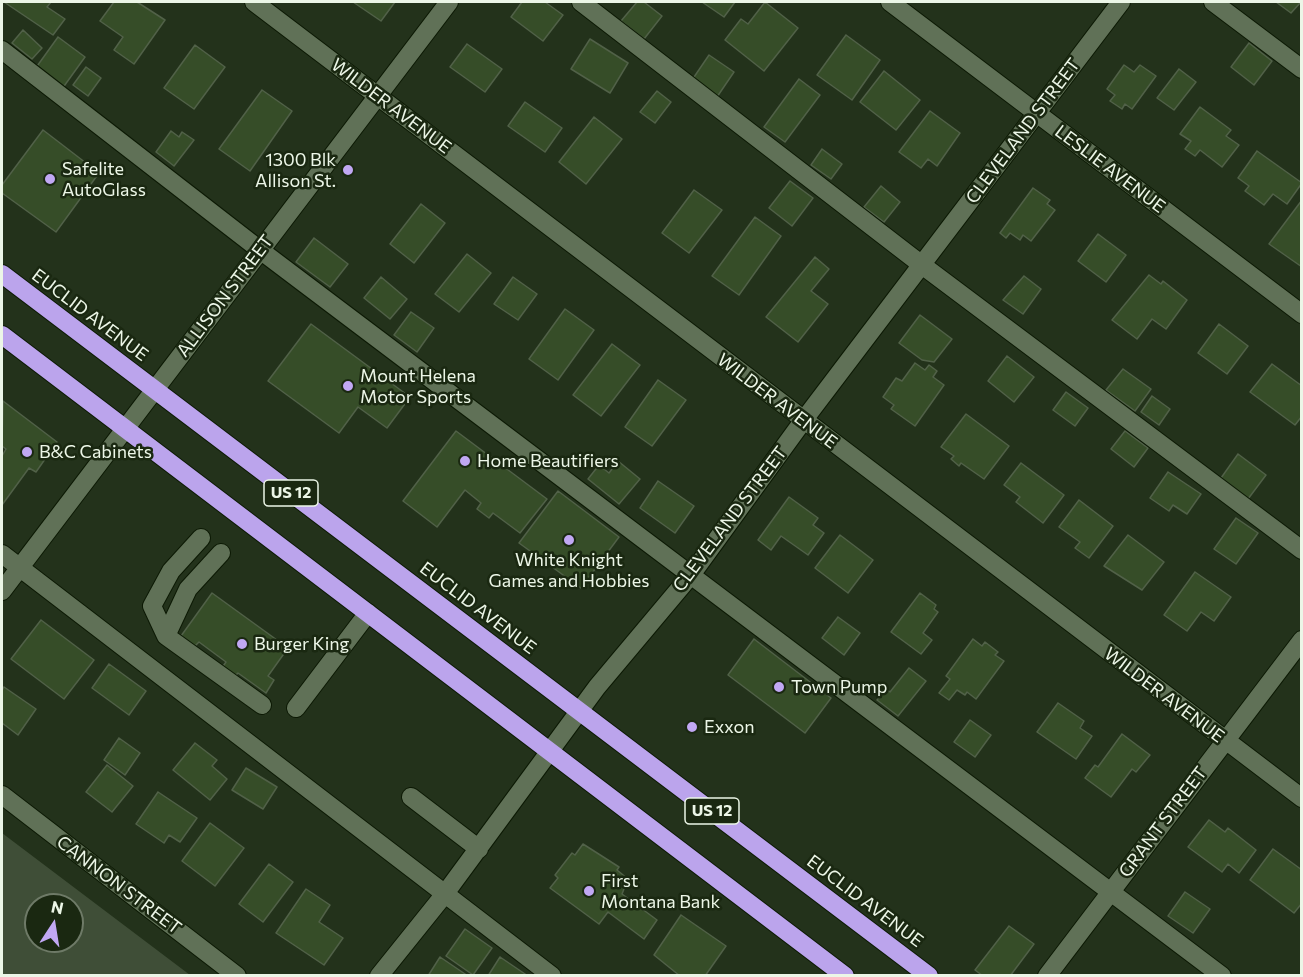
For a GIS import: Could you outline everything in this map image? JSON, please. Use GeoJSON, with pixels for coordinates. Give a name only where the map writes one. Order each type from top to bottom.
{"type":"FeatureCollection","features":[{"type":"Feature","properties":{"kind":"highway","name":"EUCLID AVENUE"},"geometry":{"type":"LineString","coordinates":[[2,274],[929,975]]}},
{"type":"Feature","properties":{"kind":"highway","name":"US 12"},"geometry":{"type":"LineString","coordinates":[[2,335],[845,975]]}},
{"type":"Feature","properties":{"kind":"street","name":"WILDER AVENUE"},"geometry":{"type":"LineString","coordinates":[[254,2],[1302,798]]}},
{"type":"Feature","properties":{"kind":"street","name":"ALLISON STREET"},"geometry":{"type":"LineString","coordinates":[[2,591],[449,2]]}},
{"type":"Feature","properties":{"kind":"street"},"geometry":{"type":"LineString","coordinates":[[581,2],[922,265],[1302,550]]}},
{"type":"Feature","properties":{"kind":"street","name":"LESLIE AVENUE"},"geometry":{"type":"LineString","coordinates":[[890,2],[1302,314]]}},
{"type":"Feature","properties":{"kind":"street","name":"CLEVELAND STREET"},"geometry":{"type":"LineString","coordinates":[[379,975],[444,895],[579,711],[691,575],[803,421],[1121,2]]}},
{"type":"Feature","properties":{"kind":"street"},"geometry":{"type":"LineString","coordinates":[[1213,2],[1302,69]]}},
{"type":"Feature","properties":{"kind":"street"},"geometry":{"type":"LineString","coordinates":[[2,50],[260,250],[1222,975]]}},
{"type":"Feature","properties":{"kind":"street"},"geometry":{"type":"LineString","coordinates":[[201,538],[171,571],[152,606],[166,636],[262,705]]}},
{"type":"Feature","properties":{"kind":"street"},"geometry":{"type":"LineString","coordinates":[[166,636],[188,589],[221,553]]}},
{"type":"Feature","properties":{"kind":"street"},"geometry":{"type":"LineString","coordinates":[[2,554],[444,895],[552,975]]}},
{"type":"Feature","properties":{"kind":"street"},"geometry":{"type":"LineString","coordinates":[[296,708],[368,613]]}},
{"type":"Feature","properties":{"kind":"street","name":"GRANT STREET"},"geometry":{"type":"LineString","coordinates":[[1047,975],[1302,640]]}},
{"type":"Feature","properties":{"kind":"street","name":"CANNON STREET"},"geometry":{"type":"LineString","coordinates":[[2,795],[237,975]]}},
{"type":"Feature","properties":{"kind":"street"},"geometry":{"type":"LineString","coordinates":[[411,797],[478,849]]}},
{"type":"Feature","properties":{"kind":"green space"},"geometry":{"type":"Polygon","coordinates":[[[2,833],[81,893],[24,893],[24,953],[84,953],[84,895],[190,975],[2,975],[2,833]]]}},
{"type":"Feature","properties":{"kind":"building"},"geometry":{"type":"Polygon","coordinates":[[[4,2],[51,2],[47,7],[65,19],[53,35],[4,2]]]}},
{"type":"Feature","properties":{"kind":"building"},"geometry":{"type":"Polygon","coordinates":[[[114,2],[137,2],[165,20],[134,64],[114,50],[123,37],[100,21],[114,2]]]}},
{"type":"Feature","properties":{"kind":"building"},"geometry":{"type":"Polygon","coordinates":[[[353,2],[395,2],[381,21],[353,2]]]}},
{"type":"Feature","properties":{"kind":"building"},"geometry":{"type":"Polygon","coordinates":[[[522,2],[545,2],[563,15],[543,41],[511,17],[522,2]]]}},
{"type":"Feature","properties":{"kind":"building"},"geometry":{"type":"Polygon","coordinates":[[[637,2],[644,2],[662,16],[644,39],[621,21],[637,2]]]}},
{"type":"Feature","properties":{"kind":"building"},"geometry":{"type":"Polygon","coordinates":[[[702,2],[735,2],[724,17],[702,2]]]}},
{"type":"Feature","properties":{"kind":"building"},"geometry":{"type":"Polygon","coordinates":[[[765,2],[798,28],[764,71],[725,40],[741,19],[748,24],[765,2]]]}},
{"type":"Feature","properties":{"kind":"building"},"geometry":{"type":"Polygon","coordinates":[[[1276,2],[1301,2],[1291,13],[1276,2]]]}},
{"type":"Feature","properties":{"kind":"building"},"geometry":{"type":"Polygon","coordinates":[[[23,30],[42,48],[32,59],[12,43],[23,30]]]}},
{"type":"Feature","properties":{"kind":"building"},"geometry":{"type":"Polygon","coordinates":[[[846,35],[880,60],[852,100],[817,75],[846,35]]]}},
{"type":"Feature","properties":{"kind":"building"},"geometry":{"type":"Polygon","coordinates":[[[58,37],[85,57],[62,89],[35,69],[58,37]]]}},
{"type":"Feature","properties":{"kind":"building"},"geometry":{"type":"Polygon","coordinates":[[[590,39],[628,63],[610,93],[571,69],[590,39]]]}},
{"type":"Feature","properties":{"kind":"building"},"geometry":{"type":"Polygon","coordinates":[[[1249,43],[1272,61],[1254,85],[1231,67],[1249,43]]]}},
{"type":"Feature","properties":{"kind":"building"},"geometry":{"type":"Polygon","coordinates":[[[467,44],[502,69],[485,92],[450,67],[467,44]]]}},
{"type":"Feature","properties":{"kind":"building"},"geometry":{"type":"Polygon","coordinates":[[[195,45],[225,67],[194,109],[164,88],[195,45]]]}},
{"type":"Feature","properties":{"kind":"building"},"geometry":{"type":"Polygon","coordinates":[[[709,55],[734,72],[717,97],[692,80],[709,55]]]}},
{"type":"Feature","properties":{"kind":"building"},"geometry":{"type":"Polygon","coordinates":[[[1124,65],[1134,72],[1140,65],[1156,76],[1132,109],[1125,104],[1122,109],[1110,101],[1115,95],[1107,89],[1124,65]]]}},
{"type":"Feature","properties":{"kind":"building"},"geometry":{"type":"Polygon","coordinates":[[[86,67],[101,78],[88,96],[73,85],[86,67]]]}},
{"type":"Feature","properties":{"kind":"building"},"geometry":{"type":"Polygon","coordinates":[[[1179,69],[1196,82],[1174,110],[1157,98],[1179,69]]]}},
{"type":"Feature","properties":{"kind":"building"},"geometry":{"type":"Polygon","coordinates":[[[884,71],[920,100],[896,130],[860,102],[884,71]]]}},
{"type":"Feature","properties":{"kind":"building"},"geometry":{"type":"Polygon","coordinates":[[[799,79],[820,95],[785,142],[764,127],[799,79]]]}},
{"type":"Feature","properties":{"kind":"building"},"geometry":{"type":"Polygon","coordinates":[[[262,90],[292,111],[250,171],[219,149],[262,90]]]}},
{"type":"Feature","properties":{"kind":"building"},"geometry":{"type":"Polygon","coordinates":[[[657,91],[671,102],[655,123],[640,112],[657,91]]]}},
{"type":"Feature","properties":{"kind":"building"},"geometry":{"type":"Polygon","coordinates":[[[525,102],[562,128],[545,152],[508,126],[525,102]]]}},
{"type":"Feature","properties":{"kind":"building"},"geometry":{"type":"Polygon","coordinates":[[[1200,107],[1231,130],[1226,136],[1239,145],[1222,167],[1200,150],[1195,156],[1185,149],[1191,141],[1180,134],[1200,107]]]}},
{"type":"Feature","properties":{"kind":"building"},"geometry":{"type":"Polygon","coordinates":[[[930,111],[960,133],[937,166],[928,159],[921,168],[899,152],[930,111]]]}},
{"type":"Feature","properties":{"kind":"building"},"geometry":{"type":"Polygon","coordinates":[[[594,117],[622,139],[586,184],[559,162],[594,117]]]}},
{"type":"Feature","properties":{"kind":"building","name":"Safelite AutoGlass"},"geometry":{"type":"Polygon","coordinates":[[[43,130],[99,173],[56,232],[2,193],[2,185],[43,130]]]}},
{"type":"Feature","properties":{"kind":"building"},"geometry":{"type":"Polygon","coordinates":[[[171,131],[179,137],[182,132],[194,140],[174,166],[156,152],[171,131]]]}},
{"type":"Feature","properties":{"kind":"building"},"geometry":{"type":"Polygon","coordinates":[[[822,149],[842,164],[831,179],[811,165],[822,149]]]}},
{"type":"Feature","properties":{"kind":"building"},"geometry":{"type":"Polygon","coordinates":[[[1257,151],[1302,183],[1287,204],[1273,194],[1264,205],[1245,191],[1249,186],[1238,178],[1257,151]]]}},
{"type":"Feature","properties":{"kind":"building"},"geometry":{"type":"Polygon","coordinates":[[[790,181],[813,198],[792,226],[769,208],[790,181]]]}},
{"type":"Feature","properties":{"kind":"building"},"geometry":{"type":"Polygon","coordinates":[[[881,186],[900,202],[884,222],[864,207],[881,186]]]}},
{"type":"Feature","properties":{"kind":"building"},"geometry":{"type":"Polygon","coordinates":[[[1033,188],[1050,200],[1047,204],[1055,210],[1031,241],[1023,235],[1020,240],[1010,233],[1006,238],[1000,233],[1033,188]]]}},
{"type":"Feature","properties":{"kind":"building"},"geometry":{"type":"Polygon","coordinates":[[[694,190],[722,210],[689,253],[662,233],[694,190]]]}},
{"type":"Feature","properties":{"kind":"building"},"geometry":{"type":"Polygon","coordinates":[[[1302,200],[1302,267],[1269,244],[1302,200]]]}},
{"type":"Feature","properties":{"kind":"building"},"geometry":{"type":"Polygon","coordinates":[[[421,204],[445,223],[414,263],[390,244],[421,204]]]}},
{"type":"Feature","properties":{"kind":"building"},"geometry":{"type":"Polygon","coordinates":[[[755,217],[781,236],[739,295],[712,276],[755,217]]]}},
{"type":"Feature","properties":{"kind":"building"},"geometry":{"type":"Polygon","coordinates":[[[1098,234],[1126,255],[1106,282],[1078,261],[1098,234]]]}},
{"type":"Feature","properties":{"kind":"building"},"geometry":{"type":"Polygon","coordinates":[[[314,238],[348,264],[330,287],[296,262],[314,238]]]}},
{"type":"Feature","properties":{"kind":"building"},"geometry":{"type":"Polygon","coordinates":[[[467,254],[491,273],[459,312],[435,294],[467,254]]]}},
{"type":"Feature","properties":{"kind":"building"},"geometry":{"type":"Polygon","coordinates":[[[815,257],[829,269],[811,291],[828,304],[798,342],[766,317],[815,257]]]}},
{"type":"Feature","properties":{"kind":"building"},"geometry":{"type":"Polygon","coordinates":[[[1149,275],[1161,284],[1163,281],[1187,300],[1166,329],[1152,319],[1137,339],[1112,320],[1149,275]]]}},
{"type":"Feature","properties":{"kind":"building"},"geometry":{"type":"Polygon","coordinates":[[[1024,276],[1041,289],[1023,314],[1003,300],[1024,276]]]}},
{"type":"Feature","properties":{"kind":"building"},"geometry":{"type":"Polygon","coordinates":[[[381,277],[407,299],[390,319],[364,298],[381,277]]]}},
{"type":"Feature","properties":{"kind":"building"},"geometry":{"type":"Polygon","coordinates":[[[513,277],[537,294],[518,320],[494,304],[513,277]]]}},
{"type":"Feature","properties":{"kind":"building"},"geometry":{"type":"Polygon","coordinates":[[[565,309],[594,330],[558,380],[529,359],[565,309]]]}},
{"type":"Feature","properties":{"kind":"building"},"geometry":{"type":"Polygon","coordinates":[[[411,312],[434,328],[417,352],[394,335],[411,312]]]}},
{"type":"Feature","properties":{"kind":"building"},"geometry":{"type":"Polygon","coordinates":[[[920,315],[952,339],[934,362],[922,360],[899,343],[920,315]]]}},
{"type":"Feature","properties":{"kind":"building"},"geometry":{"type":"Polygon","coordinates":[[[311,324],[410,397],[387,428],[358,407],[339,433],[268,381],[311,324]]]}},
{"type":"Feature","properties":{"kind":"building"},"geometry":{"type":"Polygon","coordinates":[[[1219,324],[1248,346],[1227,374],[1198,353],[1219,324]]]}},
{"type":"Feature","properties":{"kind":"building"},"geometry":{"type":"Polygon","coordinates":[[[612,344],[640,365],[601,416],[573,395],[612,344]]]}},
{"type":"Feature","properties":{"kind":"building"},"geometry":{"type":"Polygon","coordinates":[[[1007,356],[1034,377],[1014,402],[988,381],[1007,356]]]}},
{"type":"Feature","properties":{"kind":"building"},"geometry":{"type":"Polygon","coordinates":[[[915,363],[925,370],[929,365],[937,371],[933,377],[944,385],[915,426],[891,409],[894,405],[883,397],[896,378],[902,381],[915,363]]]}},
{"type":"Feature","properties":{"kind":"building"},"geometry":{"type":"Polygon","coordinates":[[[1272,364],[1302,386],[1302,416],[1295,425],[1250,392],[1272,364]]]}},
{"type":"Feature","properties":{"kind":"building"},"geometry":{"type":"Polygon","coordinates":[[[1123,369],[1151,389],[1135,411],[1106,390],[1123,369]]]}},
{"type":"Feature","properties":{"kind":"building"},"geometry":{"type":"Polygon","coordinates":[[[658,380],[686,400],[652,446],[625,427],[658,380]]]}},
{"type":"Feature","properties":{"kind":"building"},"geometry":{"type":"Polygon","coordinates":[[[1066,392],[1088,408],[1075,426],[1053,410],[1066,392]]]}},
{"type":"Feature","properties":{"kind":"building"},"geometry":{"type":"Polygon","coordinates":[[[1152,396],[1170,409],[1159,425],[1141,412],[1152,396]]]}},
{"type":"Feature","properties":{"kind":"building","name":"B&C Cabinets"},"geometry":{"type":"Polygon","coordinates":[[[3,401],[57,442],[36,472],[29,468],[2,505],[2,456],[6,449],[2,446],[3,401]]]}},
{"type":"Feature","properties":{"kind":"building"},"geometry":{"type":"Polygon","coordinates":[[[966,414],[1009,446],[984,479],[961,463],[959,466],[951,459],[954,456],[941,447],[966,414]]]}},
{"type":"Feature","properties":{"kind":"building","name":"Home Beautifiers"},"geometry":{"type":"Polygon","coordinates":[[[456,431],[547,499],[520,533],[493,513],[489,518],[477,509],[481,503],[465,490],[437,527],[403,501],[456,431]]]}},
{"type":"Feature","properties":{"kind":"building"},"geometry":{"type":"Polygon","coordinates":[[[1125,431],[1148,448],[1134,467],[1111,449],[1125,431]]]}},
{"type":"Feature","properties":{"kind":"building"},"geometry":{"type":"Polygon","coordinates":[[[1238,454],[1266,475],[1248,499],[1221,478],[1238,454]]]}},
{"type":"Feature","properties":{"kind":"building"},"geometry":{"type":"Polygon","coordinates":[[[618,461],[640,479],[619,504],[588,479],[599,465],[609,473],[618,461]]]}},
{"type":"Feature","properties":{"kind":"building"},"geometry":{"type":"Polygon","coordinates":[[[1021,463],[1064,495],[1043,523],[1016,502],[1020,497],[1004,485],[1021,463]]]}},
{"type":"Feature","properties":{"kind":"building"},"geometry":{"type":"Polygon","coordinates":[[[1168,472],[1201,494],[1187,514],[1173,505],[1169,511],[1150,498],[1168,472]]]}},
{"type":"Feature","properties":{"kind":"building"},"geometry":{"type":"Polygon","coordinates":[[[658,481],[694,506],[675,533],[640,508],[658,481]]]}},
{"type":"Feature","properties":{"kind":"building","name":"White Knight Games and Hobbies"},"geometry":{"type":"Polygon","coordinates":[[[558,491],[619,537],[581,588],[519,543],[558,491]]]}},
{"type":"Feature","properties":{"kind":"building"},"geometry":{"type":"Polygon","coordinates":[[[789,497],[818,518],[813,525],[824,533],[808,555],[781,536],[771,550],[758,540],[789,497]]]}},
{"type":"Feature","properties":{"kind":"building"},"geometry":{"type":"Polygon","coordinates":[[[1079,500],[1113,526],[1089,558],[1075,548],[1080,542],[1059,527],[1079,500]]]}},
{"type":"Feature","properties":{"kind":"building"},"geometry":{"type":"Polygon","coordinates":[[[1236,518],[1258,533],[1236,564],[1214,549],[1236,518]]]}},
{"type":"Feature","properties":{"kind":"building"},"geometry":{"type":"Polygon","coordinates":[[[840,535],[873,560],[848,593],[815,568],[840,535]]]}},
{"type":"Feature","properties":{"kind":"building"},"geometry":{"type":"Polygon","coordinates":[[[1128,535],[1164,562],[1142,590],[1104,566],[1128,535]]]}},
{"type":"Feature","properties":{"kind":"building"},"geometry":{"type":"Polygon","coordinates":[[[1195,572],[1231,597],[1214,621],[1201,612],[1187,631],[1164,615],[1195,572]]]}},
{"type":"Feature","properties":{"kind":"building","name":"Burger King"},"geometry":{"type":"Polygon","coordinates":[[[212,593],[288,648],[268,676],[274,680],[266,693],[238,673],[233,678],[221,669],[226,662],[199,642],[195,646],[181,636],[212,593]]]}},
{"type":"Feature","properties":{"kind":"building"},"geometry":{"type":"Polygon","coordinates":[[[920,593],[936,605],[934,609],[938,612],[923,633],[932,640],[921,654],[891,632],[920,593]]]}},
{"type":"Feature","properties":{"kind":"building"},"geometry":{"type":"Polygon","coordinates":[[[838,617],[860,633],[844,655],[822,638],[838,617]]]}},
{"type":"Feature","properties":{"kind":"building"},"geometry":{"type":"Polygon","coordinates":[[[41,620],[94,660],[64,699],[11,659],[41,620]]]}},
{"type":"Feature","properties":{"kind":"building","name":"Town Pump"},"geometry":{"type":"Polygon","coordinates":[[[754,639],[831,698],[805,733],[728,675],[754,639]]]}},
{"type":"Feature","properties":{"kind":"building"},"geometry":{"type":"Polygon","coordinates":[[[973,639],[982,646],[985,642],[998,652],[995,655],[1004,661],[976,699],[967,692],[965,695],[957,690],[949,700],[939,693],[950,679],[946,676],[973,639]]]}},
{"type":"Feature","properties":{"kind":"building"},"geometry":{"type":"Polygon","coordinates":[[[109,664],[146,691],[129,715],[92,688],[109,664]]]}},
{"type":"Feature","properties":{"kind":"building"},"geometry":{"type":"Polygon","coordinates":[[[909,668],[926,681],[898,716],[877,700],[886,689],[890,692],[909,668]]]}},
{"type":"Feature","properties":{"kind":"building"},"geometry":{"type":"Polygon","coordinates":[[[4,687],[36,709],[18,735],[2,723],[2,690],[4,687]]]}},
{"type":"Feature","properties":{"kind":"building"},"geometry":{"type":"Polygon","coordinates":[[[1058,703],[1084,721],[1080,728],[1092,736],[1076,759],[1037,732],[1058,703]]]}},
{"type":"Feature","properties":{"kind":"building"},"geometry":{"type":"Polygon","coordinates":[[[970,720],[991,735],[975,757],[954,742],[970,720]]]}},
{"type":"Feature","properties":{"kind":"building"},"geometry":{"type":"Polygon","coordinates":[[[1122,734],[1150,755],[1136,772],[1132,769],[1111,797],[1085,778],[1095,765],[1098,767],[1122,734]]]}},
{"type":"Feature","properties":{"kind":"building"},"geometry":{"type":"Polygon","coordinates":[[[119,738],[140,753],[125,775],[104,760],[119,738]]]}},
{"type":"Feature","properties":{"kind":"building"},"geometry":{"type":"Polygon","coordinates":[[[195,743],[217,760],[212,766],[227,779],[210,800],[173,770],[195,743]]]}},
{"type":"Feature","properties":{"kind":"building"},"geometry":{"type":"Polygon","coordinates":[[[107,765],[133,786],[112,812],[86,792],[107,765]]]}},
{"type":"Feature","properties":{"kind":"building"},"geometry":{"type":"Polygon","coordinates":[[[246,768],[277,787],[263,809],[232,790],[246,768]]]}},
{"type":"Feature","properties":{"kind":"building"},"geometry":{"type":"Polygon","coordinates":[[[158,792],[197,818],[180,842],[169,835],[164,843],[136,824],[158,792]]]}},
{"type":"Feature","properties":{"kind":"building"},"geometry":{"type":"Polygon","coordinates":[[[1209,820],[1225,832],[1228,828],[1256,850],[1239,873],[1228,864],[1222,872],[1188,847],[1209,820]]]}},
{"type":"Feature","properties":{"kind":"building"},"geometry":{"type":"Polygon","coordinates":[[[210,823],[244,848],[215,886],[182,861],[210,823]]]}},
{"type":"Feature","properties":{"kind":"building","name":"First Montana Bank"},"geometry":{"type":"Polygon","coordinates":[[[583,844],[619,867],[617,870],[628,879],[622,894],[657,920],[644,939],[608,912],[599,924],[550,888],[558,878],[555,875],[572,853],[575,855],[583,844]]]}},
{"type":"Feature","properties":{"kind":"building"},"geometry":{"type":"Polygon","coordinates":[[[1273,849],[1302,870],[1302,903],[1294,913],[1250,880],[1273,849]]]}},
{"type":"Feature","properties":{"kind":"building"},"geometry":{"type":"Polygon","coordinates":[[[269,864],[293,882],[263,922],[239,904],[269,864]]]}},
{"type":"Feature","properties":{"kind":"building"},"geometry":{"type":"Polygon","coordinates":[[[306,889],[330,905],[319,922],[343,938],[324,965],[276,933],[306,889]]]}},
{"type":"Feature","properties":{"kind":"building"},"geometry":{"type":"Polygon","coordinates":[[[1185,892],[1210,909],[1193,933],[1168,916],[1185,892]]]}},
{"type":"Feature","properties":{"kind":"building"},"geometry":{"type":"Polygon","coordinates":[[[681,915],[726,946],[705,976],[680,976],[654,955],[681,915]]]}},
{"type":"Feature","properties":{"kind":"building"},"geometry":{"type":"Polygon","coordinates":[[[1009,926],[1034,944],[1010,976],[983,976],[975,970],[1009,926]]]}},
{"type":"Feature","properties":{"kind":"building"},"geometry":{"type":"Polygon","coordinates":[[[465,929],[492,948],[473,975],[446,956],[465,929]]]}},
{"type":"Feature","properties":{"kind":"building"},"geometry":{"type":"Polygon","coordinates":[[[440,957],[468,976],[428,976],[440,957]]]}},
{"type":"Feature","properties":{"kind":"building"},"geometry":{"type":"Polygon","coordinates":[[[500,957],[528,976],[488,976],[500,957]]]}},
{"type":"Feature","properties":{"kind":"place","name":"1300 Blk Allison St."},"geometry":{"type":"Point","coordinates":[348,170]}},
{"type":"Feature","properties":{"kind":"place","name":"Safelite AutoGlass"},"geometry":{"type":"Point","coordinates":[50,179]}},
{"type":"Feature","properties":{"kind":"place","name":"Mount Helena Motor Sports"},"geometry":{"type":"Point","coordinates":[348,386]}},
{"type":"Feature","properties":{"kind":"place","name":"B&C Cabinets"},"geometry":{"type":"Point","coordinates":[27,452]}},
{"type":"Feature","properties":{"kind":"place","name":"Home Beautifiers"},"geometry":{"type":"Point","coordinates":[465,461]}},
{"type":"Feature","properties":{"kind":"place","name":"White Knight Games and Hobbies"},"geometry":{"type":"Point","coordinates":[569,540]}},
{"type":"Feature","properties":{"kind":"place","name":"Burger King"},"geometry":{"type":"Point","coordinates":[242,644]}},
{"type":"Feature","properties":{"kind":"place","name":"Town Pump"},"geometry":{"type":"Point","coordinates":[779,687]}},
{"type":"Feature","properties":{"kind":"place","name":"Exxon"},"geometry":{"type":"Point","coordinates":[692,727]}},
{"type":"Feature","properties":{"kind":"place","name":"First Montana Bank"},"geometry":{"type":"Point","coordinates":[589,891]}}]}
